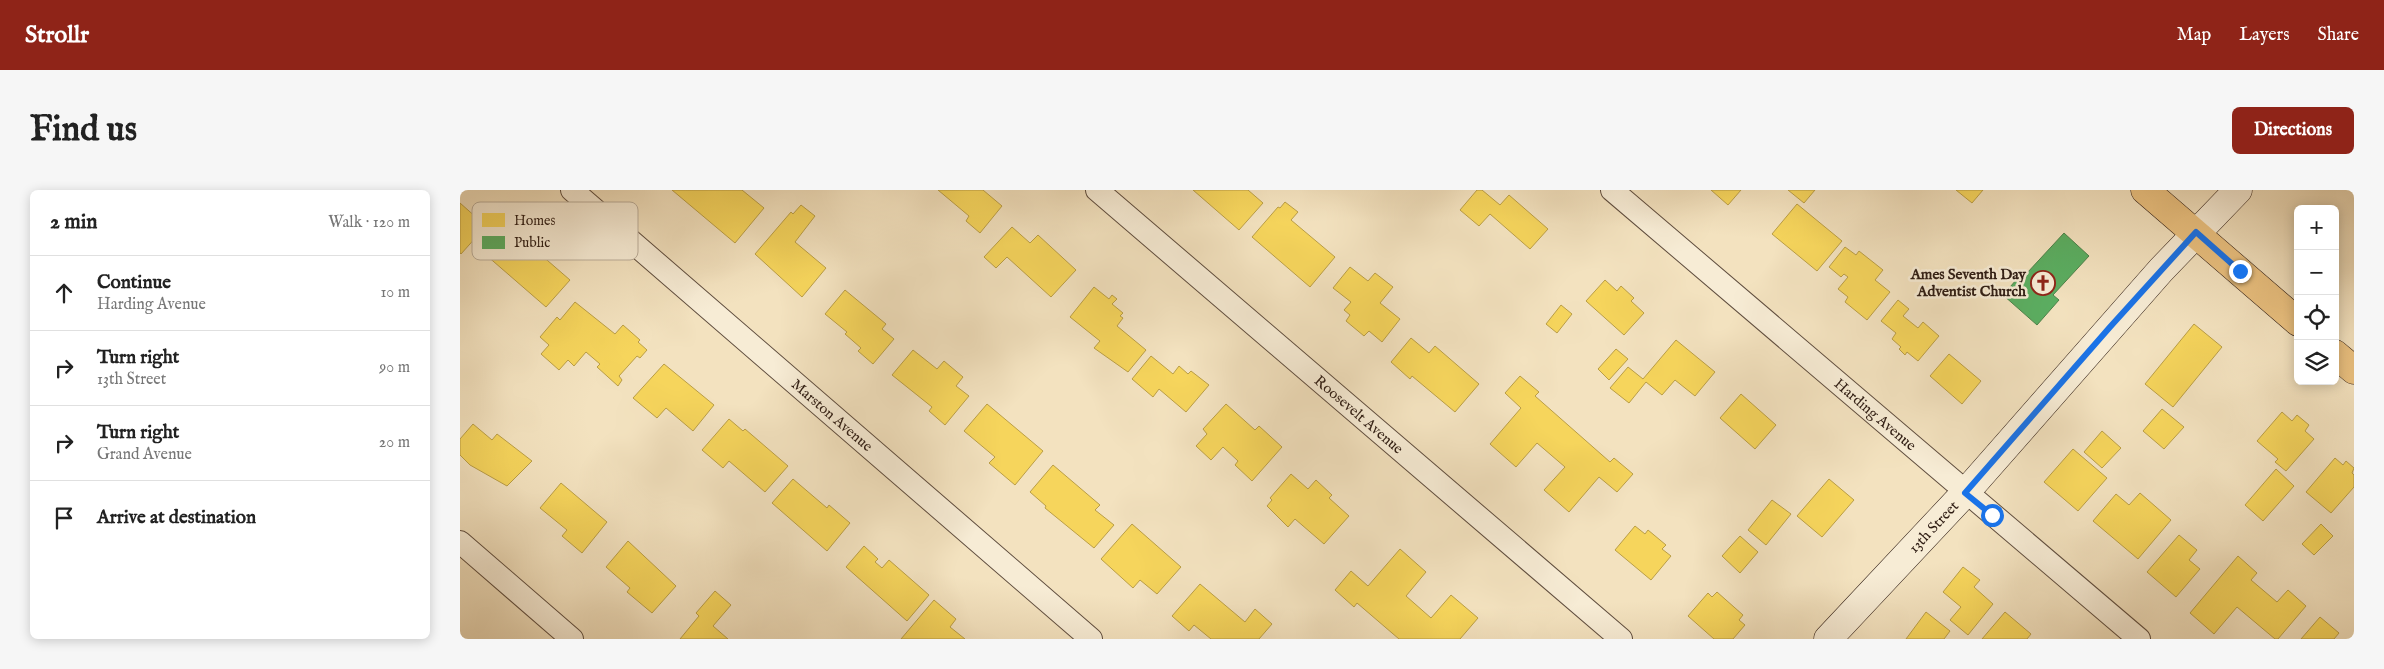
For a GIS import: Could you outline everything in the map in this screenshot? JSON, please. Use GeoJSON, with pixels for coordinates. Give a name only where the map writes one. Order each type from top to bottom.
{"type":"FeatureCollection","features":[{"type":"Feature","properties":{"kind":"main road"},"geometry":{"type":"LineString","coordinates":[[2146,190],[2294,318]]}},
{"type":"Feature","properties":{"kind":"main road","name":"13th Street"},"geometry":{"type":"LineString","coordinates":[[1828,639],[1965,493],[2110,327],[2196,232],[2238,190]]}},
{"type":"Feature","properties":{"kind":"main road"},"geometry":{"type":"LineString","coordinates":[[2339,357],[2354,370]]}},
{"type":"Feature","properties":{"kind":"street","name":"Marston Avenue"},"geometry":{"type":"LineString","coordinates":[[572,190],[586,202]]}},
{"type":"Feature","properties":{"kind":"street","name":"Roosevelt Avenue"},"geometry":{"type":"LineString","coordinates":[[1096,190],[1621,639]]}},
{"type":"Feature","properties":{"kind":"street","name":"Harding Avenue"},"geometry":{"type":"LineString","coordinates":[[1612,190],[1965,493],[2139,639]]}},
{"type":"Feature","properties":{"kind":"street","name":"Marston Avenue"},"geometry":{"type":"LineString","coordinates":[[638,247],[1091,639]]}},
{"type":"Feature","properties":{"kind":"street"},"geometry":{"type":"LineString","coordinates":[[460,542],[572,639]]}},
{"type":"Feature","properties":{"kind":"building: Homes"},"geometry":{"type":"Polygon","coordinates":[[[672,190],[742,190],[764,208],[735,243],[672,190]]]}},
{"type":"Feature","properties":{"kind":"building: Homes"},"geometry":{"type":"Polygon","coordinates":[[[938,190],[983,190],[1002,206],[980,233],[966,221],[969,216],[938,190]]]}},
{"type":"Feature","properties":{"kind":"building: Homes"},"geometry":{"type":"Polygon","coordinates":[[[1193,190],[1248,190],[1263,203],[1239,230],[1193,190]]]}},
{"type":"Feature","properties":{"kind":"building: Homes"},"geometry":{"type":"Polygon","coordinates":[[[1477,190],[1482,190],[1500,205],[1509,195],[1548,229],[1530,249],[1490,214],[1479,226],[1460,210],[1477,190]]]}},
{"type":"Feature","properties":{"kind":"building: Homes"},"geometry":{"type":"Polygon","coordinates":[[[1711,190],[1741,190],[1728,205],[1711,190]]]}},
{"type":"Feature","properties":{"kind":"building: Homes"},"geometry":{"type":"Polygon","coordinates":[[[1788,190],[1815,190],[1804,203],[1788,190]]]}},
{"type":"Feature","properties":{"kind":"building: Homes"},"geometry":{"type":"Polygon","coordinates":[[[1956,190],[1983,190],[1972,203],[1956,190]]]}},
{"type":"Feature","properties":{"kind":"building: Homes"},"geometry":{"type":"Polygon","coordinates":[[[1285,202],[1298,212],[1291,220],[1335,257],[1310,287],[1252,237],[1278,207],[1280,208],[1285,202]]]}},
{"type":"Feature","properties":{"kind":"building: Homes"},"geometry":{"type":"Polygon","coordinates":[[[460,203],[472,214],[472,242],[460,253],[460,203]]]}},
{"type":"Feature","properties":{"kind":"building: Homes"},"geometry":{"type":"Polygon","coordinates":[[[1797,204],[1842,241],[1817,271],[1772,234],[1797,204]]]}},
{"type":"Feature","properties":{"kind":"building: Homes"},"geometry":{"type":"Polygon","coordinates":[[[801,205],[815,216],[795,242],[826,268],[802,297],[755,254],[791,212],[793,214],[801,205]]]}},
{"type":"Feature","properties":{"kind":"building: Homes"},"geometry":{"type":"Polygon","coordinates":[[[1012,227],[1030,243],[1038,235],[1076,270],[1051,297],[1007,257],[996,268],[984,257],[1012,227]]]}},
{"type":"Feature","properties":{"kind":"building: Homes"},"geometry":{"type":"Polygon","coordinates":[[[1845,247],[1856,255],[1859,251],[1883,270],[1875,280],[1890,292],[1867,320],[1845,302],[1848,297],[1838,289],[1848,277],[1844,274],[1841,277],[1829,267],[1845,247]]]}},
{"type":"Feature","properties":{"kind":"building: Homes"},"geometry":{"type":"Polygon","coordinates":[[[492,260],[547,260],[570,280],[546,307],[492,260]]]}},
{"type":"Feature","properties":{"kind":"building: Homes"},"geometry":{"type":"Polygon","coordinates":[[[1350,267],[1368,281],[1375,273],[1393,287],[1380,303],[1400,319],[1382,342],[1369,331],[1364,336],[1346,321],[1350,315],[1344,310],[1351,302],[1333,288],[1350,267]]]}},
{"type":"Feature","properties":{"kind":"building: Homes"},"geometry":{"type":"Polygon","coordinates":[[[1605,280],[1617,291],[1621,286],[1634,298],[1631,301],[1644,313],[1624,335],[1586,301],[1605,280]]]}},
{"type":"Feature","properties":{"kind":"building: Homes"},"geometry":{"type":"Polygon","coordinates":[[[1094,287],[1109,299],[1112,295],[1117,299],[1112,304],[1123,313],[1120,316],[1123,318],[1117,326],[1146,350],[1128,372],[1094,348],[1100,341],[1070,317],[1094,287]]]}},
{"type":"Feature","properties":{"kind":"building: Homes"},"geometry":{"type":"Polygon","coordinates":[[[845,290],[886,324],[882,329],[894,339],[873,364],[858,351],[861,348],[845,334],[847,332],[825,314],[845,290]]]}},
{"type":"Feature","properties":{"kind":"building: Homes"},"geometry":{"type":"Polygon","coordinates":[[[1898,300],[1909,309],[1903,316],[1918,328],[1923,322],[1939,336],[1918,361],[1907,352],[1905,355],[1899,349],[1901,347],[1892,339],[1896,333],[1881,321],[1898,300]]]}},
{"type":"Feature","properties":{"kind":"building: Homes"},"geometry":{"type":"Polygon","coordinates":[[[575,302],[615,334],[623,325],[640,340],[638,342],[647,350],[640,358],[637,356],[619,376],[622,380],[618,386],[597,367],[600,364],[586,352],[574,366],[568,360],[559,370],[541,354],[549,345],[540,337],[557,317],[560,320],[575,302]]]}},
{"type":"Feature","properties":{"kind":"building: Homes"},"geometry":{"type":"Polygon","coordinates":[[[1561,305],[1572,314],[1557,333],[1546,324],[1561,305]]]}},
{"type":"Feature","properties":{"kind":"building: Homes"},"geometry":{"type":"Polygon","coordinates":[[[2194,324],[2222,347],[2173,407],[2145,384],[2194,324]]]}},
{"type":"Feature","properties":{"kind":"building: Homes"},"geometry":{"type":"Polygon","coordinates":[[[1411,338],[1429,353],[1435,346],[1479,384],[1455,412],[1412,376],[1410,379],[1391,362],[1411,338]]]}},
{"type":"Feature","properties":{"kind":"building: Homes"},"geometry":{"type":"Polygon","coordinates":[[[1676,340],[1715,372],[1695,396],[1675,380],[1662,395],[1646,382],[1629,403],[1610,388],[1628,367],[1643,379],[1676,340]]]}},
{"type":"Feature","properties":{"kind":"building: Homes"},"geometry":{"type":"Polygon","coordinates":[[[1616,349],[1628,359],[1609,380],[1598,369],[1616,349]]]}},
{"type":"Feature","properties":{"kind":"building: Homes"},"geometry":{"type":"Polygon","coordinates":[[[913,350],[937,369],[944,361],[963,377],[956,386],[969,396],[945,425],[929,411],[932,407],[892,375],[913,350]]]}},
{"type":"Feature","properties":{"kind":"building: Homes"},"geometry":{"type":"Polygon","coordinates":[[[1949,354],[1981,381],[1962,404],[1930,376],[1949,354]]]}},
{"type":"Feature","properties":{"kind":"building: Homes"},"geometry":{"type":"Polygon","coordinates":[[[1151,356],[1173,374],[1179,366],[1188,374],[1191,371],[1209,385],[1186,412],[1159,389],[1153,397],[1132,379],[1151,356]]]}},
{"type":"Feature","properties":{"kind":"building: Homes"},"geometry":{"type":"Polygon","coordinates":[[[664,364],[714,405],[693,431],[666,408],[657,418],[633,398],[664,364]]]}},
{"type":"Feature","properties":{"kind":"building: Homes"},"geometry":{"type":"Polygon","coordinates":[[[1520,376],[1539,392],[1535,396],[1610,462],[1614,458],[1633,474],[1617,492],[1599,477],[1569,512],[1544,490],[1565,467],[1537,443],[1516,467],[1490,444],[1521,408],[1505,393],[1520,376]]]}},
{"type":"Feature","properties":{"kind":"building: Homes"},"geometry":{"type":"Polygon","coordinates":[[[1741,394],[1776,425],[1755,449],[1720,418],[1741,394]]]}},
{"type":"Feature","properties":{"kind":"building: Homes"},"geometry":{"type":"Polygon","coordinates":[[[987,404],[1043,451],[1015,485],[989,463],[995,457],[964,431],[987,404]]]}},
{"type":"Feature","properties":{"kind":"building: Homes"},"geometry":{"type":"Polygon","coordinates":[[[1226,404],[1255,430],[1259,426],[1282,447],[1252,481],[1235,465],[1238,461],[1223,447],[1211,460],[1196,446],[1207,434],[1203,429],[1226,404]]]}},
{"type":"Feature","properties":{"kind":"building: Homes"},"geometry":{"type":"Polygon","coordinates":[[[2162,409],[2184,427],[2164,449],[2143,431],[2162,409]]]}},
{"type":"Feature","properties":{"kind":"building: Homes"},"geometry":{"type":"Polygon","coordinates":[[[2282,412],[2292,421],[2297,415],[2309,425],[2305,431],[2314,439],[2286,471],[2275,462],[2278,459],[2257,441],[2282,412]]]}},
{"type":"Feature","properties":{"kind":"building: Homes"},"geometry":{"type":"Polygon","coordinates":[[[729,419],[743,431],[745,429],[788,466],[765,492],[729,461],[723,468],[702,450],[729,419]]]}},
{"type":"Feature","properties":{"kind":"building: Homes"},"geometry":{"type":"Polygon","coordinates":[[[473,424],[492,440],[497,434],[532,461],[507,486],[470,465],[460,455],[460,439],[473,424]]]}},
{"type":"Feature","properties":{"kind":"building: Homes"},"geometry":{"type":"Polygon","coordinates":[[[2102,431],[2121,448],[2102,468],[2084,452],[2102,431]]]}},
{"type":"Feature","properties":{"kind":"building: Homes"},"geometry":{"type":"Polygon","coordinates":[[[2073,449],[2107,478],[2078,511],[2044,482],[2073,449]]]}},
{"type":"Feature","properties":{"kind":"building: Homes"},"geometry":{"type":"Polygon","coordinates":[[[2335,458],[2343,465],[2346,461],[2354,468],[2352,473],[2354,475],[2354,487],[2331,513],[2306,492],[2335,458]]]}},
{"type":"Feature","properties":{"kind":"building: Homes"},"geometry":{"type":"Polygon","coordinates":[[[1053,465],[1100,505],[1095,510],[1114,525],[1094,548],[1045,508],[1046,506],[1030,492],[1053,465]]]}},
{"type":"Feature","properties":{"kind":"building: Homes"},"geometry":{"type":"Polygon","coordinates":[[[2276,469],[2294,486],[2263,521],[2245,505],[2276,469]]]}},
{"type":"Feature","properties":{"kind":"building: Homes"},"geometry":{"type":"Polygon","coordinates":[[[1291,474],[1308,489],[1316,480],[1332,495],[1329,498],[1349,516],[1324,544],[1295,519],[1288,527],[1267,506],[1272,500],[1270,498],[1291,474]]]}},
{"type":"Feature","properties":{"kind":"building: Homes"},"geometry":{"type":"Polygon","coordinates":[[[793,479],[827,508],[829,505],[850,523],[827,551],[772,503],[793,479]]]}},
{"type":"Feature","properties":{"kind":"building: Homes"},"geometry":{"type":"Polygon","coordinates":[[[1829,479],[1854,500],[1822,537],[1797,516],[1829,479]]]}},
{"type":"Feature","properties":{"kind":"building: Homes"},"geometry":{"type":"Polygon","coordinates":[[[561,483],[607,522],[582,553],[562,536],[567,530],[540,508],[561,483]]]}},
{"type":"Feature","properties":{"kind":"building: Homes"},"geometry":{"type":"Polygon","coordinates":[[[2140,493],[2171,520],[2138,559],[2093,521],[2116,494],[2129,505],[2140,493]]]}},
{"type":"Feature","properties":{"kind":"building: Homes"},"geometry":{"type":"Polygon","coordinates":[[[1772,500],[1791,514],[1766,545],[1748,530],[1772,500]]]}},
{"type":"Feature","properties":{"kind":"building: Homes"},"geometry":{"type":"Polygon","coordinates":[[[1132,524],[1181,567],[1157,594],[1140,580],[1133,588],[1101,559],[1132,524]]]}},
{"type":"Feature","properties":{"kind":"building: Homes"},"geometry":{"type":"Polygon","coordinates":[[[2321,524],[2333,536],[2314,555],[2302,544],[2321,524]]]}},
{"type":"Feature","properties":{"kind":"building: Homes"},"geometry":{"type":"Polygon","coordinates":[[[1635,526],[1645,534],[1648,530],[1666,545],[1662,549],[1671,556],[1651,580],[1615,550],[1635,526]]]}},
{"type":"Feature","properties":{"kind":"building: Homes"},"geometry":{"type":"Polygon","coordinates":[[[2179,535],[2197,550],[2189,560],[2200,569],[2176,597],[2147,572],[2179,535]]]}},
{"type":"Feature","properties":{"kind":"building: Homes"},"geometry":{"type":"Polygon","coordinates":[[[1740,536],[1758,552],[1740,573],[1722,556],[1740,536]]]}},
{"type":"Feature","properties":{"kind":"building: Homes"},"geometry":{"type":"Polygon","coordinates":[[[628,541],[676,586],[652,613],[627,592],[630,588],[606,567],[628,541]]]}},
{"type":"Feature","properties":{"kind":"building: Homes"},"geometry":{"type":"Polygon","coordinates":[[[864,546],[878,559],[875,562],[882,568],[889,560],[929,595],[907,621],[846,567],[864,546]]]}},
{"type":"Feature","properties":{"kind":"building: Homes"},"geometry":{"type":"Polygon","coordinates":[[[1400,549],[1426,572],[1406,596],[1431,618],[1451,595],[1478,618],[1460,639],[1399,639],[1357,603],[1354,607],[1335,590],[1351,571],[1368,586],[1400,549]]]}},
{"type":"Feature","properties":{"kind":"building: Homes"},"geometry":{"type":"Polygon","coordinates":[[[2238,556],[2257,573],[2251,580],[2277,602],[2288,590],[2306,606],[2278,639],[2275,639],[2237,607],[2214,634],[2190,613],[2238,556]]]}},
{"type":"Feature","properties":{"kind":"building: Homes"},"geometry":{"type":"Polygon","coordinates":[[[1963,567],[1980,580],[1974,587],[1993,604],[1968,635],[1950,620],[1961,607],[1943,592],[1963,567]]]}},
{"type":"Feature","properties":{"kind":"building: Homes"},"geometry":{"type":"Polygon","coordinates":[[[1200,584],[1245,622],[1255,609],[1272,624],[1259,639],[1211,639],[1194,625],[1189,631],[1172,616],[1200,584]]]}},
{"type":"Feature","properties":{"kind":"building: Homes"},"geometry":{"type":"Polygon","coordinates":[[[715,591],[731,605],[713,626],[728,639],[680,639],[699,616],[696,613],[715,591]]]}},
{"type":"Feature","properties":{"kind":"building: Homes"},"geometry":{"type":"Polygon","coordinates":[[[1717,592],[1743,615],[1739,620],[1745,625],[1733,639],[1714,639],[1688,616],[1708,593],[1712,597],[1717,592]]]}},
{"type":"Feature","properties":{"kind":"building: Homes"},"geometry":{"type":"Polygon","coordinates":[[[934,600],[956,619],[950,627],[965,639],[901,639],[934,600]]]}},
{"type":"Feature","properties":{"kind":"building: Homes"},"geometry":{"type":"Polygon","coordinates":[[[1926,612],[1950,631],[1944,639],[1906,639],[1926,612]]]}},
{"type":"Feature","properties":{"kind":"building: Homes"},"geometry":{"type":"Polygon","coordinates":[[[2005,612],[2031,634],[2027,639],[1982,639],[2005,612]]]}},
{"type":"Feature","properties":{"kind":"building: Homes"},"geometry":{"type":"Polygon","coordinates":[[[2320,617],[2339,633],[2334,639],[2301,639],[2320,617]]]}},
{"type":"Feature","properties":{"kind":"building: Public"},"geometry":{"type":"Polygon","coordinates":[[[2064,233],[2089,256],[2053,295],[2059,300],[2037,325],[2003,295],[2024,271],[2027,273],[2064,233]]]}},
{"type":"Feature","properties":{"kind":"place","name":"Ames Seventh Day Adventist Church"},"geometry":{"type":"Point","coordinates":[2043,283]}},
{"type":"Feature","properties":{"kind":"route"},"geometry":{"type":"LineString","coordinates":[[1992,515],[1965,493],[2196,232],[2240,271]]}}]}
